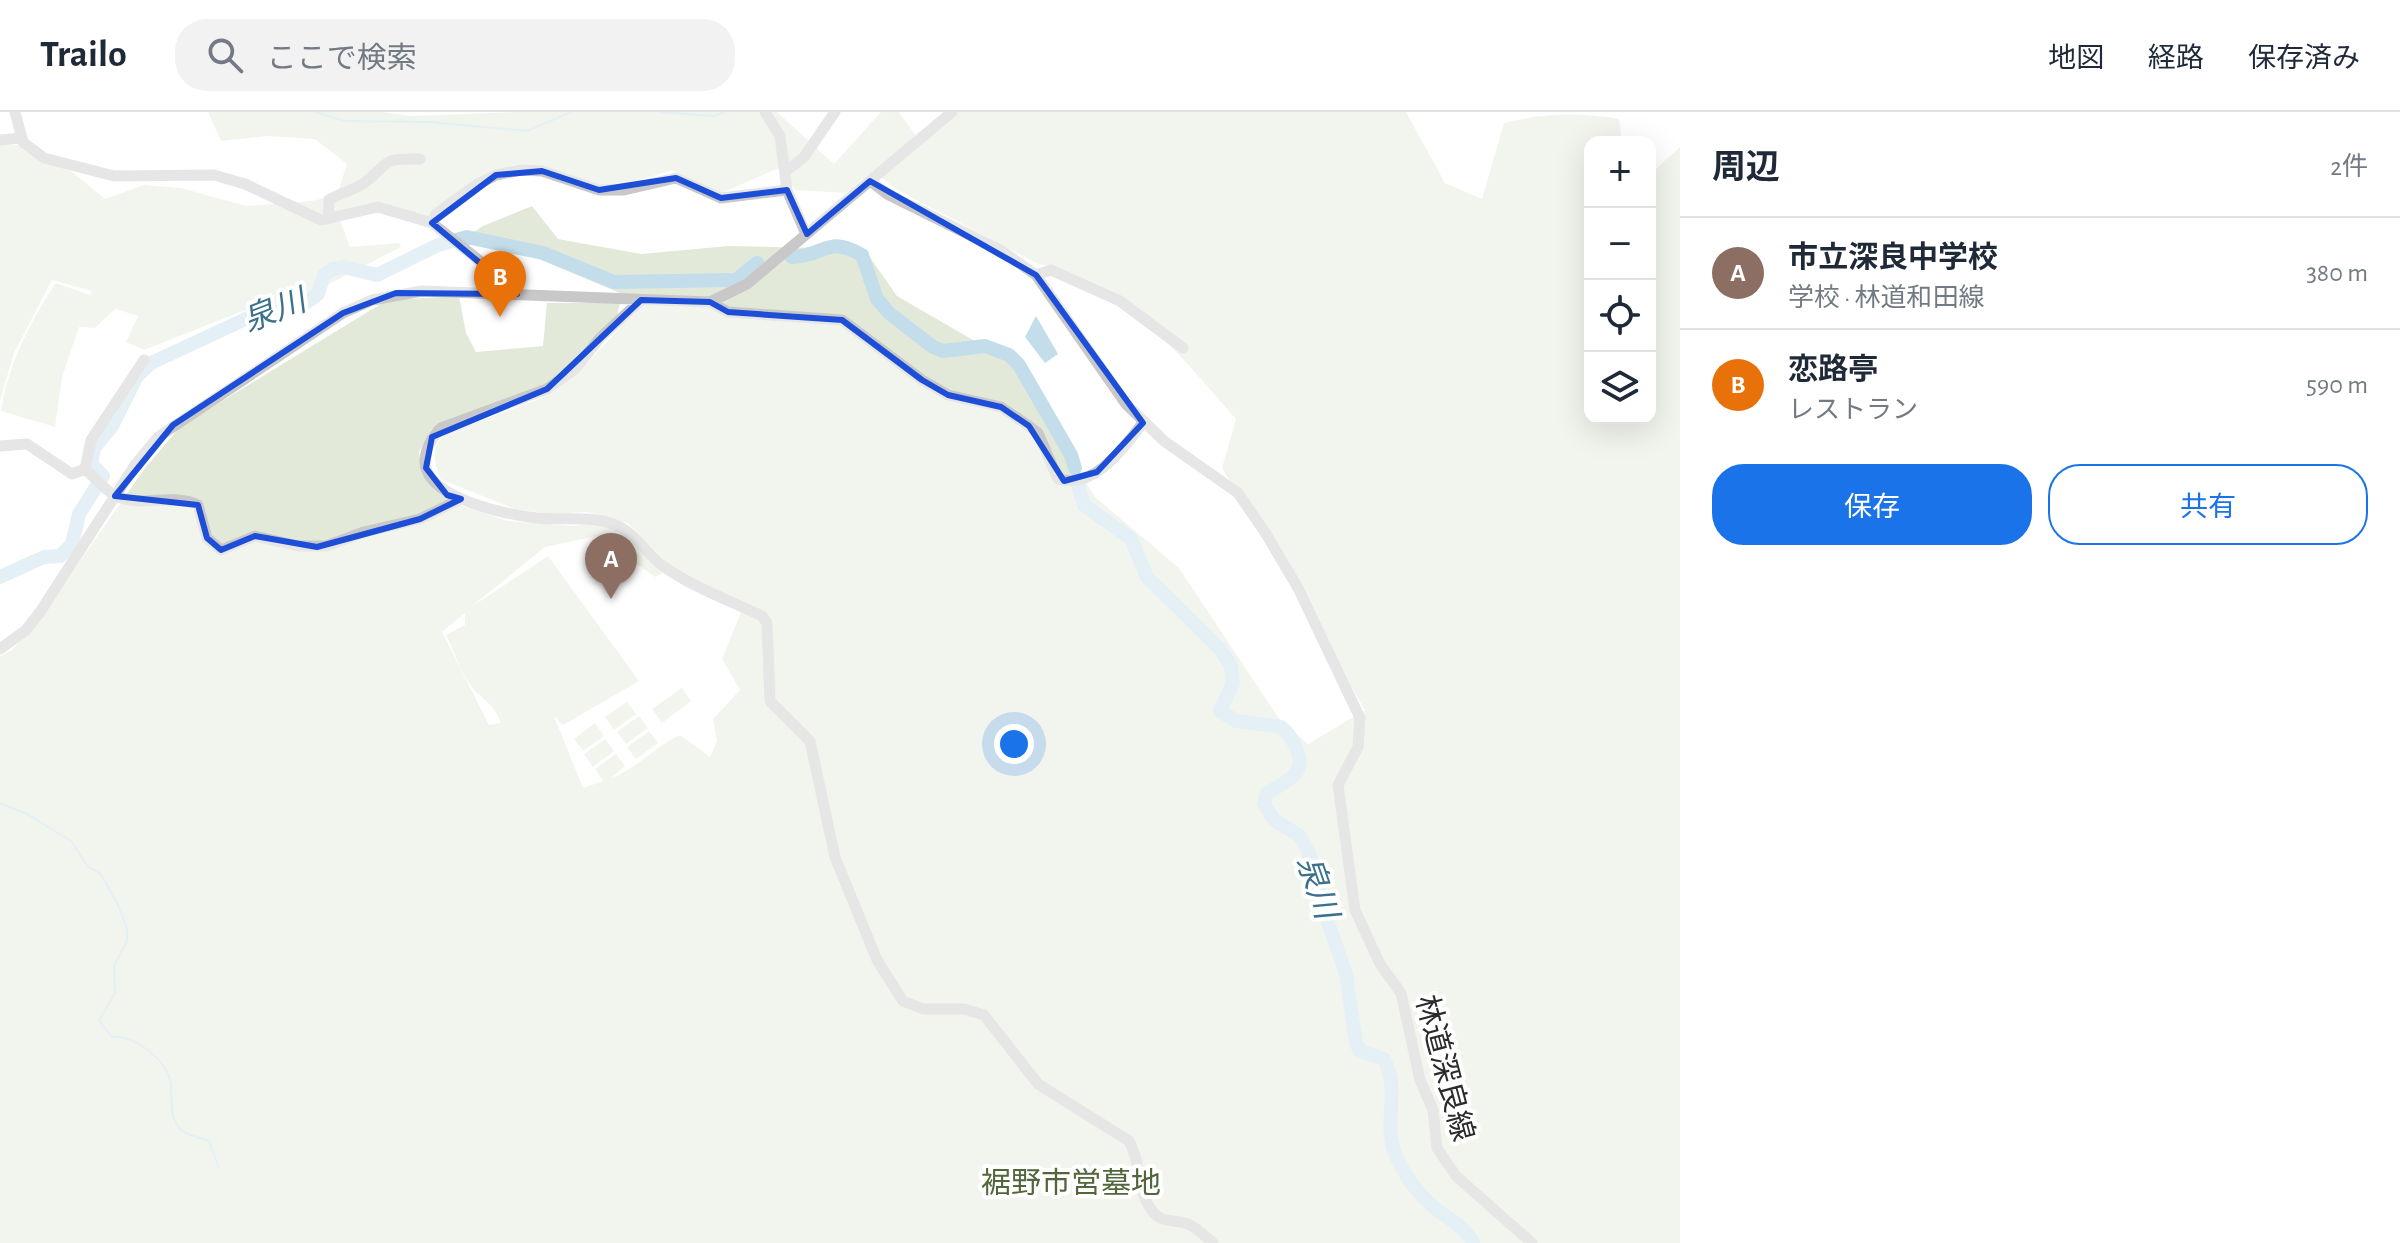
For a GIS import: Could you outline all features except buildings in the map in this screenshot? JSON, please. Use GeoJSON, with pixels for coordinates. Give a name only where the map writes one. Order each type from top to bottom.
{"type":"FeatureCollection","features":[{"type":"Feature","properties":{"kind":"street"},"geometry":{"type":"LineString","coordinates":[[15,112],[21,138],[27,148],[44,158],[114,176],[196,173],[230,179],[312,217],[328,219],[378,207],[432,223],[452,235],[490,269],[497,293]]}},
{"type":"Feature","properties":{"kind":"street"},"geometry":{"type":"LineString","coordinates":[[765,112],[780,136],[787,190],[806,234]]}},
{"type":"Feature","properties":{"kind":"street"},"geometry":{"type":"LineString","coordinates":[[786,171],[804,157],[835,112]]}},
{"type":"Feature","properties":{"kind":"street"},"geometry":{"type":"LineString","coordinates":[[710,302],[747,284],[952,112]]}},
{"type":"Feature","properties":{"kind":"street"},"geometry":{"type":"LineString","coordinates":[[0,140],[21,138]]}},
{"type":"Feature","properties":{"kind":"street"},"geometry":{"type":"LineString","coordinates":[[328,219],[329,200],[364,183],[383,163],[396,158],[420,159]]}},
{"type":"Feature","properties":{"kind":"street"},"geometry":{"type":"LineString","coordinates":[[432,223],[436,214],[476,185],[496,175],[521,170],[542,171],[599,190],[624,190],[676,178],[721,198],[787,190]]}},
{"type":"Feature","properties":{"kind":"street"},"geometry":{"type":"LineString","coordinates":[[0,649],[26,630],[40,612],[111,492],[173,425],[343,313],[396,293],[497,293],[710,302],[728,312],[842,320],[922,380],[948,395],[1001,407],[1029,426],[1038,433],[1058,479],[1064,481],[1097,472],[1112,461],[1143,423],[1126,404],[1036,275],[1002,251],[887,194],[870,181]]}},
{"type":"Feature","properties":{"kind":"street"},"geometry":{"type":"LineString","coordinates":[[1036,275],[1051,270],[1120,301],[1183,348]]}},
{"type":"Feature","properties":{"kind":"street"},"geometry":{"type":"LineString","coordinates":[[641,300],[600,338],[575,369],[547,389],[441,428],[432,437],[426,468],[434,483],[447,495],[532,518],[597,519],[624,529],[672,572],[762,616],[767,623],[770,701],[810,741],[835,857],[877,960],[903,1001],[923,1009],[964,1009],[984,1015],[1038,1084],[1129,1141],[1135,1151],[1139,1184],[1152,1211],[1161,1220],[1190,1224],[1213,1243]]}},
{"type":"Feature","properties":{"kind":"street"},"geometry":{"type":"LineString","coordinates":[[85,469],[91,440],[144,360]]}},
{"type":"Feature","properties":{"kind":"street","name":"林道深良線"},"geometry":{"type":"LineString","coordinates":[[1143,423],[1238,493],[1298,588],[1362,727],[1358,747],[1338,785],[1355,910],[1380,964],[1401,993],[1420,1080],[1433,1110],[1437,1148],[1456,1176],[1532,1243]]}},
{"type":"Feature","properties":{"kind":"street"},"geometry":{"type":"LineString","coordinates":[[0,446],[27,444],[72,474],[85,469]]}},
{"type":"Feature","properties":{"kind":"street"},"geometry":{"type":"LineString","coordinates":[[85,469],[111,492],[137,500],[186,499],[198,505],[207,538],[221,550],[255,536],[298,546],[326,546],[364,532],[420,519],[461,499]]}},
{"type":"Feature","properties":{"kind":"highlighted area"},"geometry":{"type":"Polygon","coordinates":[[[542,171],[599,190],[676,178],[721,198],[787,190],[807,234],[870,181],[1036,275],[1143,423],[1097,472],[1064,481],[1029,426],[1001,407],[948,395],[922,380],[842,320],[728,312],[710,302],[641,300],[547,389],[432,437],[426,468],[447,495],[461,499],[420,519],[317,547],[255,536],[221,550],[207,538],[198,505],[115,496],[173,425],[343,313],[396,293],[517,294],[432,223],[496,175],[542,171]]]}},
{"type":"Feature","properties":{"kind":"green space","name":"裾野市営墓地"},"geometry":{"type":"Polygon","coordinates":[[[208,112],[382,112],[412,116],[515,112],[777,112],[834,164],[881,112],[899,112],[919,140],[945,112],[1406,112],[1445,183],[1482,199],[1504,123],[1562,115],[1619,119],[1621,136],[1584,136],[1584,424],[1656,424],[1656,169],[1680,147],[1680,1243],[0,1243],[0,656],[12,650],[38,621],[145,468],[180,427],[387,300],[459,296],[466,333],[476,352],[543,346],[547,303],[620,303],[617,316],[565,370],[543,387],[452,418],[431,430],[419,452],[422,475],[456,504],[508,521],[574,526],[592,523],[619,531],[663,573],[655,577],[597,536],[545,547],[471,607],[548,556],[639,681],[563,725],[554,716],[583,788],[603,781],[595,769],[616,754],[625,766],[611,778],[630,769],[680,735],[710,757],[717,741],[713,719],[740,690],[722,659],[743,607],[675,571],[628,523],[588,512],[551,514],[515,509],[440,479],[435,455],[444,434],[542,398],[578,373],[636,310],[627,296],[532,256],[479,244],[466,237],[483,226],[532,206],[558,239],[641,254],[729,246],[864,249],[897,296],[1011,362],[1095,497],[1179,568],[1280,720],[1308,744],[1365,710],[1222,468],[1236,419],[1195,372],[1123,303],[1096,285],[1038,264],[894,188],[874,170],[846,193],[795,190],[779,168],[719,194],[672,170],[622,186],[596,185],[513,165],[433,219],[375,207],[339,217],[350,247],[399,243],[401,247],[298,300],[243,311],[144,350],[126,342],[138,316],[115,309],[95,328],[79,327],[62,377],[55,427],[1,411],[21,344],[56,283],[90,295],[92,291],[52,280],[14,353],[0,401],[0,145],[24,145],[71,171],[105,199],[144,185],[181,188],[246,206],[312,201],[337,195],[347,164],[315,139],[267,136],[221,141],[208,112]],[[465,613],[442,632],[489,725],[501,723],[494,709],[467,680],[446,635],[465,625],[465,613]]]}},
{"type":"Feature","properties":{"kind":"green space"},"geometry":{"type":"Polygon","coordinates":[[[682,688],[691,701],[662,723],[652,709],[682,688]]]}},
{"type":"Feature","properties":{"kind":"green space"},"geometry":{"type":"Polygon","coordinates":[[[627,702],[636,714],[614,730],[605,717],[627,702]]]}},
{"type":"Feature","properties":{"kind":"green space"},"geometry":{"type":"Polygon","coordinates":[[[639,716],[648,728],[626,744],[617,732],[639,716]]]}},
{"type":"Feature","properties":{"kind":"green space"},"geometry":{"type":"Polygon","coordinates":[[[595,723],[604,736],[583,751],[574,739],[595,723]]]}},
{"type":"Feature","properties":{"kind":"green space"},"geometry":{"type":"Polygon","coordinates":[[[649,731],[658,743],[636,759],[627,747],[649,731]]]}},
{"type":"Feature","properties":{"kind":"green space"},"geometry":{"type":"Polygon","coordinates":[[[605,739],[614,751],[593,767],[584,754],[605,739]]]}},
{"type":"Feature","properties":{"kind":"water"},"geometry":{"type":"Polygon","coordinates":[[[1036,316],[1058,354],[1045,363],[1025,337],[1036,316]]]}},
{"type":"Feature","properties":{"kind":"waterway"},"geometry":{"type":"LineString","coordinates":[[316,112],[344,121],[429,122],[527,131],[571,112]]}},
{"type":"Feature","properties":{"kind":"waterway"},"geometry":{"type":"LineString","coordinates":[[660,112],[714,116],[724,112]]}},
{"type":"Feature","properties":{"kind":"waterway","name":"泉川"},"geometry":{"type":"LineString","coordinates":[[0,577],[44,557],[60,556],[72,544],[79,514],[103,476],[91,464],[94,448],[112,426],[137,376],[151,363],[250,317],[300,307],[318,294],[324,275],[332,269],[344,267],[377,275],[438,245],[467,237],[543,253],[614,282],[736,280],[757,263]]}},
{"type":"Feature","properties":{"kind":"waterway","name":"泉川"},"geometry":{"type":"LineString","coordinates":[[792,257],[834,246],[850,249],[862,255],[877,299],[889,313],[933,347],[943,351],[985,346],[1009,355],[1019,365],[1071,455],[1075,468]]}},
{"type":"Feature","properties":{"kind":"waterway","name":"泉川"},"geometry":{"type":"LineString","coordinates":[[1078,485],[1084,505],[1131,539],[1147,577],[1221,650],[1231,666],[1233,683],[1220,711],[1236,721],[1281,727],[1290,736],[1299,756],[1298,769],[1289,780],[1267,793],[1264,804],[1274,820],[1300,836],[1310,855],[1324,911],[1346,974],[1356,1043],[1360,1051],[1384,1059],[1389,1071],[1391,1132],[1396,1156],[1419,1192],[1462,1228],[1473,1243]]}},
{"type":"Feature","properties":{"kind":"waterway"},"geometry":{"type":"LineString","coordinates":[[0,803],[27,814],[71,841],[88,867],[100,873],[118,905],[127,928],[127,941],[114,966],[115,993],[99,1021],[112,1037],[138,1044],[162,1064],[170,1080],[176,1123],[186,1133],[209,1141],[219,1168]]}},
{"type":"Feature","properties":{"kind":"place","name":"恋路亭"},"geometry":{"type":"Point","coordinates":[500,317]}},
{"type":"Feature","properties":{"kind":"place","name":"市立深良中学校"},"geometry":{"type":"Point","coordinates":[611,599]}}]}
